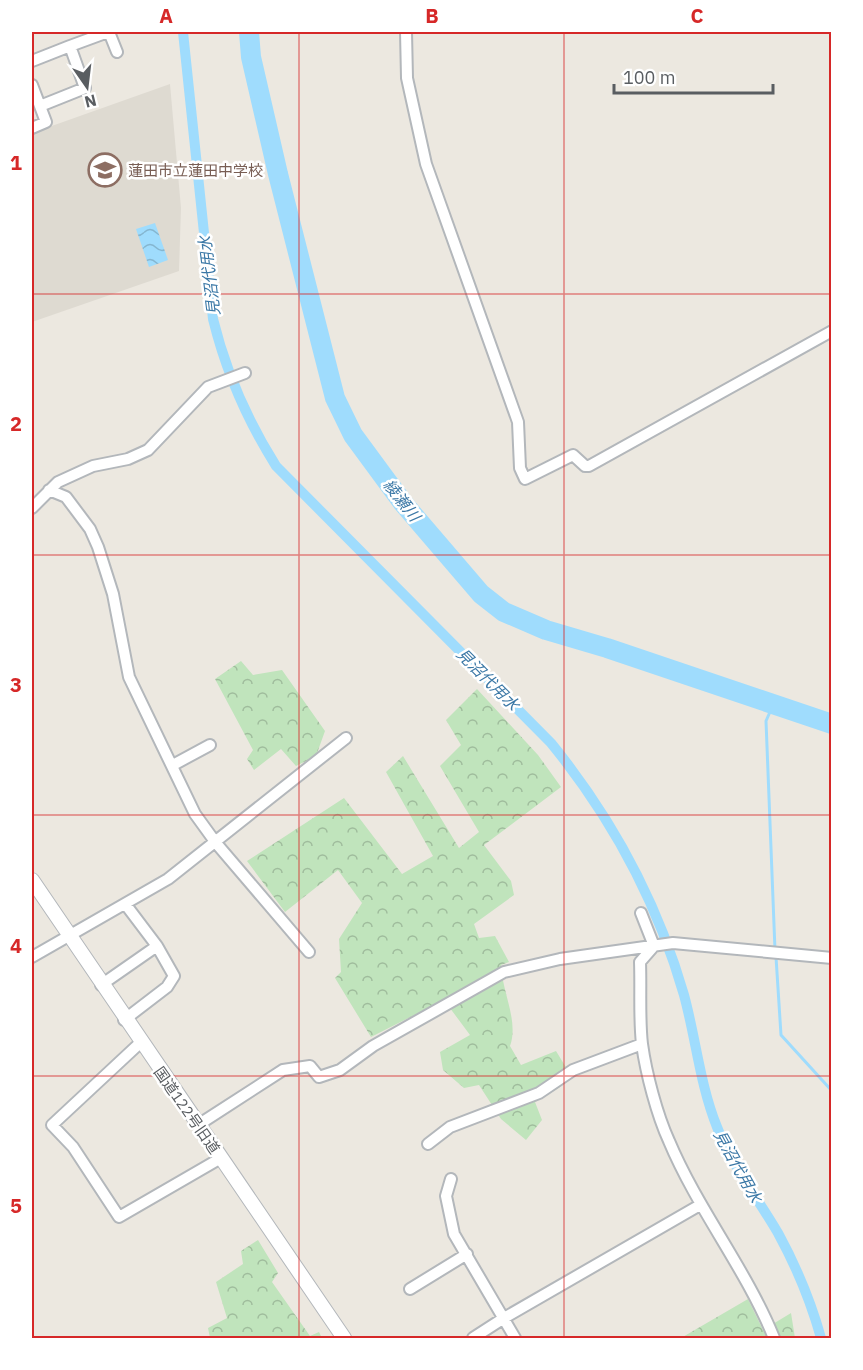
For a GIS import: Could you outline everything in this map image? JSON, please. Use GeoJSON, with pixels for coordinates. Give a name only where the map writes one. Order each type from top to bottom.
{"type":"FeatureCollection","features":[{"type":"Feature","properties":{"kind":"street"},"geometry":{"type":"LineString","coordinates":[[32,61],[109,32],[117,52]]}},
{"type":"Feature","properties":{"kind":"street"},"geometry":{"type":"LineString","coordinates":[[406,32],[408,78],[426,164],[518,422],[520,468],[525,479],[573,454],[585,466],[588,466],[831,331]]}},
{"type":"Feature","properties":{"kind":"street"},"geometry":{"type":"LineString","coordinates":[[40,106],[85,88],[70,46]]}},
{"type":"Feature","properties":{"kind":"street"},"geometry":{"type":"LineString","coordinates":[[32,85],[46,122],[32,128]]}},
{"type":"Feature","properties":{"kind":"street"},"geometry":{"type":"LineString","coordinates":[[32,508],[58,482],[93,466],[128,459],[148,450],[200,394],[224,380],[242,374]]}},
{"type":"Feature","properties":{"kind":"street"},"geometry":{"type":"LineString","coordinates":[[50,490],[66,497],[90,529],[113,594],[129,677],[195,814],[216,843],[309,952]]}},
{"type":"Feature","properties":{"kind":"street"},"geometry":{"type":"LineString","coordinates":[[32,957],[168,879],[346,738]]}},
{"type":"Feature","properties":{"kind":"street"},"geometry":{"type":"LineString","coordinates":[[173,765],[210,745]]}},
{"type":"Feature","properties":{"kind":"street","name":"国道122号旧道"},"geometry":{"type":"LineString","coordinates":[[32,880],[124,1020],[344,1338]]}},
{"type":"Feature","properties":{"kind":"street"},"geometry":{"type":"LineString","coordinates":[[124,1020],[167,987],[174,976],[157,946],[126,905]]}},
{"type":"Feature","properties":{"kind":"street"},"geometry":{"type":"LineString","coordinates":[[641,913],[657,946]]}},
{"type":"Feature","properties":{"kind":"street"},"geometry":{"type":"LineString","coordinates":[[198,1125],[283,1070],[299,1065],[310,1066],[319,1077],[340,1070],[373,1046],[504,972],[560,959],[674,943],[831,958]]}},
{"type":"Feature","properties":{"kind":"street"},"geometry":{"type":"LineString","coordinates":[[101,985],[157,946]]}},
{"type":"Feature","properties":{"kind":"street"},"geometry":{"type":"LineString","coordinates":[[657,946],[640,962],[642,1044],[668,1140],[700,1205],[761,1306],[774,1338]]}},
{"type":"Feature","properties":{"kind":"street"},"geometry":{"type":"LineString","coordinates":[[140,1043],[52,1125],[73,1147],[119,1217],[221,1158]]}},
{"type":"Feature","properties":{"kind":"street"},"geometry":{"type":"LineString","coordinates":[[428,1144],[450,1127],[539,1093],[573,1070],[642,1044]]}},
{"type":"Feature","properties":{"kind":"street"},"geometry":{"type":"LineString","coordinates":[[451,1179],[446,1196],[454,1234],[515,1338]]}},
{"type":"Feature","properties":{"kind":"street"},"geometry":{"type":"LineString","coordinates":[[473,1338],[700,1205]]}},
{"type":"Feature","properties":{"kind":"street"},"geometry":{"type":"LineString","coordinates":[[410,1289],[467,1254]]}},
{"type":"Feature","properties":{"kind":"shaded area","name":"蓮田市立蓮田中学校"},"geometry":{"type":"Polygon","coordinates":[[[170,84],[181,208],[179,271],[32,322],[32,133],[170,84]]]}},
{"type":"Feature","properties":{"kind":"green space"},"geometry":{"type":"Polygon","coordinates":[[[241,661],[253,675],[282,670],[325,731],[316,756],[296,766],[281,749],[254,770],[247,759],[253,750],[215,679],[241,661]]]}},
{"type":"Feature","properties":{"kind":"green space"},"geometry":{"type":"Polygon","coordinates":[[[477,689],[538,755],[561,787],[484,845],[511,881],[514,895],[474,924],[479,938],[495,936],[509,962],[501,965],[513,1027],[510,1046],[521,1065],[556,1051],[567,1069],[560,1087],[535,1102],[542,1120],[526,1140],[501,1119],[479,1085],[464,1088],[443,1070],[440,1052],[470,1035],[444,1000],[371,1037],[335,978],[341,972],[339,939],[362,903],[338,870],[285,912],[247,861],[344,798],[402,874],[433,856],[386,772],[403,756],[459,848],[479,832],[440,766],[461,745],[446,720],[477,689]]]}},
{"type":"Feature","properties":{"kind":"green space"},"geometry":{"type":"Polygon","coordinates":[[[258,1240],[278,1273],[272,1282],[310,1336],[319,1332],[322,1338],[210,1338],[208,1328],[227,1318],[216,1282],[243,1264],[241,1251],[258,1240]]]}},
{"type":"Feature","properties":{"kind":"green space"},"geometry":{"type":"Polygon","coordinates":[[[748,1299],[763,1330],[791,1313],[795,1338],[681,1338],[748,1299]]]}},
{"type":"Feature","properties":{"kind":"water"},"geometry":{"type":"Polygon","coordinates":[[[155,223],[168,260],[149,267],[136,229],[155,223]]]}},
{"type":"Feature","properties":{"kind":"waterway","name":"見沼代用水"},"geometry":{"type":"LineString","coordinates":[[183,32],[213,319],[224,358],[247,413],[276,466],[551,743],[613,831],[646,894],[673,960],[684,995],[706,1095],[717,1127],[737,1168],[791,1258],[808,1298],[821,1338]]}},
{"type":"Feature","properties":{"kind":"waterway","name":"綾瀬川"},"geometry":{"type":"LineString","coordinates":[[249,32],[251,57],[278,174],[335,398],[353,435],[403,503],[481,594],[504,612],[546,630],[607,648],[832,724]]}},
{"type":"Feature","properties":{"kind":"waterway"},"geometry":{"type":"LineString","coordinates":[[773,705],[766,721],[775,950]]}},
{"type":"Feature","properties":{"kind":"waterway"},"geometry":{"type":"LineString","coordinates":[[776,957],[781,1035],[832,1091]]}},
{"type":"Feature","properties":{"kind":"place","name":"蓮田市立蓮田中学校"},"geometry":{"type":"Point","coordinates":[105,170]}}]}
